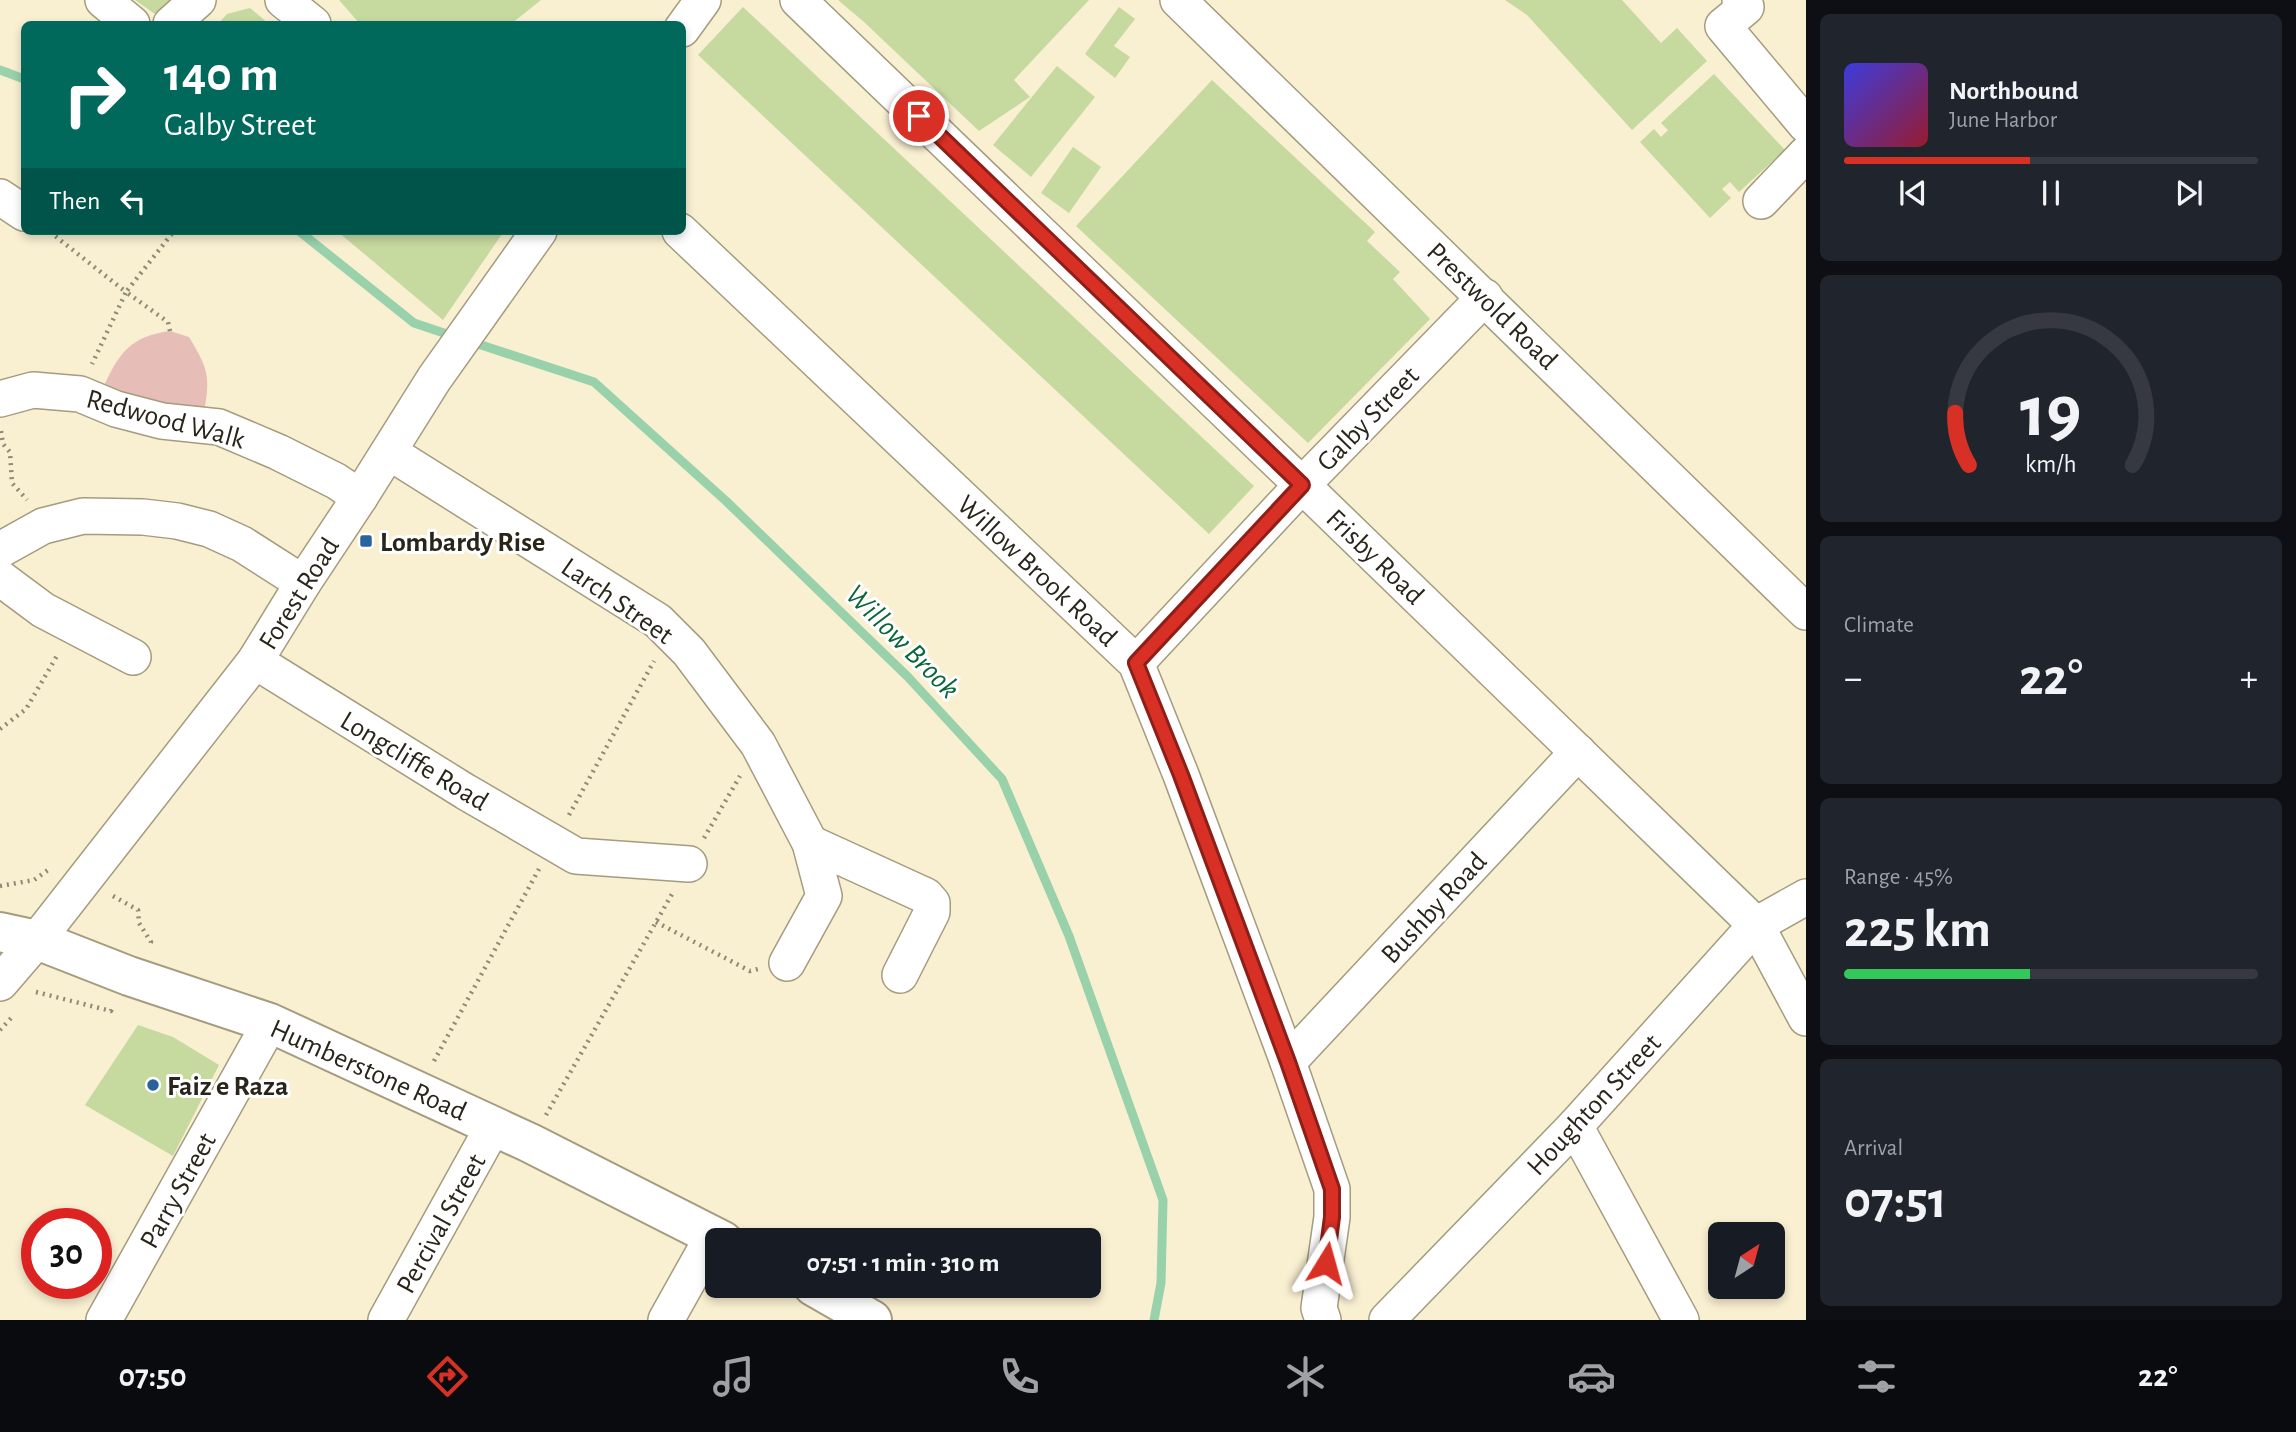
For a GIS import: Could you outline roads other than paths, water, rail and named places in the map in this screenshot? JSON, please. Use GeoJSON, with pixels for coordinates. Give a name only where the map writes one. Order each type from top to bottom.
{"type":"FeatureCollection","features":[{"type":"Feature","properties":{"kind":"main road","name":"Humberstone Road"},"geometry":{"type":"LineString","coordinates":[[0,932],[37,940],[129,976],[271,1023],[494,1125],[705,1231]]}},
{"type":"Feature","properties":{"kind":"main road"},"geometry":{"type":"LineString","coordinates":[[834,1298],[872,1320]]}},
{"type":"Feature","properties":{"kind":"street"},"geometry":{"type":"LineString","coordinates":[[103,0],[128,21]]}},
{"type":"Feature","properties":{"kind":"street"},"geometry":{"type":"LineString","coordinates":[[174,21],[198,0]]}},
{"type":"Feature","properties":{"kind":"street"},"geometry":{"type":"LineString","coordinates":[[283,0],[309,21]]}},
{"type":"Feature","properties":{"kind":"street"},"geometry":{"type":"LineString","coordinates":[[686,23],[703,0]]}},
{"type":"Feature","properties":{"kind":"street","name":"Frisby Road"},"geometry":{"type":"LineString","coordinates":[[798,0],[1756,925],[1806,1018]]}},
{"type":"Feature","properties":{"kind":"street","name":"Prestwold Road"},"geometry":{"type":"LineString","coordinates":[[1178,0],[1806,611]]}},
{"type":"Feature","properties":{"kind":"street"},"geometry":{"type":"LineString","coordinates":[[1740,0],[1746,7],[1723,26],[1806,125]]}},
{"type":"Feature","properties":{"kind":"street"},"geometry":{"type":"LineString","coordinates":[[1761,201],[1806,154]]}},
{"type":"Feature","properties":{"kind":"street"},"geometry":{"type":"LineString","coordinates":[[0,198],[21,211]]}},
{"type":"Feature","properties":{"kind":"street","name":"Forest Road"},"geometry":{"type":"LineString","coordinates":[[0,983],[37,940],[255,662],[434,379],[536,235]]}},
{"type":"Feature","properties":{"kind":"street","name":"Willow Brook Road"},"geometry":{"type":"LineString","coordinates":[[684,235],[1136,663],[1181,775],[1288,1062],[1332,1189],[1332,1217],[1319,1308],[1323,1320]]}},
{"type":"Feature","properties":{"kind":"street","name":"Galby Street"},"geometry":{"type":"LineString","coordinates":[[1136,663],[1302,485],[1485,297]]}},
{"type":"Feature","properties":{"kind":"street","name":"Redwood Walk"},"geometry":{"type":"LineString","coordinates":[[0,399],[33,390],[80,394],[116,409],[162,421],[219,427],[278,452],[336,481],[360,497]]}},
{"type":"Feature","properties":{"kind":"street","name":"Larch Street"},"geometry":{"type":"LineString","coordinates":[[388,452],[658,621],[689,652],[758,744],[810,843],[824,896],[788,963]]}},
{"type":"Feature","properties":{"kind":"street"},"geometry":{"type":"LineString","coordinates":[[0,550],[43,526],[83,516],[143,517],[177,521],[209,529],[242,544],[303,583]]}},
{"type":"Feature","properties":{"kind":"street"},"geometry":{"type":"LineString","coordinates":[[0,579],[43,610],[133,657]]}},
{"type":"Feature","properties":{"kind":"street","name":"Longcliffe Road"},"geometry":{"type":"LineString","coordinates":[[255,662],[466,792],[576,856],[689,864]]}},
{"type":"Feature","properties":{"kind":"street","name":"Bushby Road"},"geometry":{"type":"LineString","coordinates":[[1288,1062],[1578,752]]}},
{"type":"Feature","properties":{"kind":"street"},"geometry":{"type":"LineString","coordinates":[[810,843],[926,896],[932,903],[932,912],[900,975]]}},
{"type":"Feature","properties":{"kind":"street","name":"Houghton Street"},"geometry":{"type":"LineString","coordinates":[[1387,1320],[1575,1126],[1756,925],[1806,897]]}},
{"type":"Feature","properties":{"kind":"street","name":"Parry Street"},"geometry":{"type":"LineString","coordinates":[[104,1320],[271,1023]]}},
{"type":"Feature","properties":{"kind":"street","name":"Percival Street"},"geometry":{"type":"LineString","coordinates":[[386,1320],[494,1125]]}},
{"type":"Feature","properties":{"kind":"street"},"geometry":{"type":"LineString","coordinates":[[1575,1126],[1681,1320]]}},
{"type":"Feature","properties":{"kind":"street"},"geometry":{"type":"LineString","coordinates":[[666,1320],[705,1258]]}},
{"type":"Feature","properties":{"kind":"waterway","name":"Willow Brook"},"geometry":{"type":"LineString","coordinates":[[0,70],[21,78]]}},
{"type":"Feature","properties":{"kind":"waterway","name":"Willow Brook"},"geometry":{"type":"LineString","coordinates":[[304,235],[414,323],[456,337]]}},
{"type":"Feature","properties":{"kind":"waterway","name":"Willow Brook"},"geometry":{"type":"LineString","coordinates":[[469,341],[594,382],[726,501],[908,677],[1002,779],[1069,936],[1163,1200],[1161,1283],[1154,1320]]}},
{"type":"Feature","properties":{"kind":"place","name":"Lombardy Rise"},"geometry":{"type":"Point","coordinates":[366,541]}},
{"type":"Feature","properties":{"kind":"place","name":"Faiz e Raza"},"geometry":{"type":"Point","coordinates":[153,1085]}}]}
